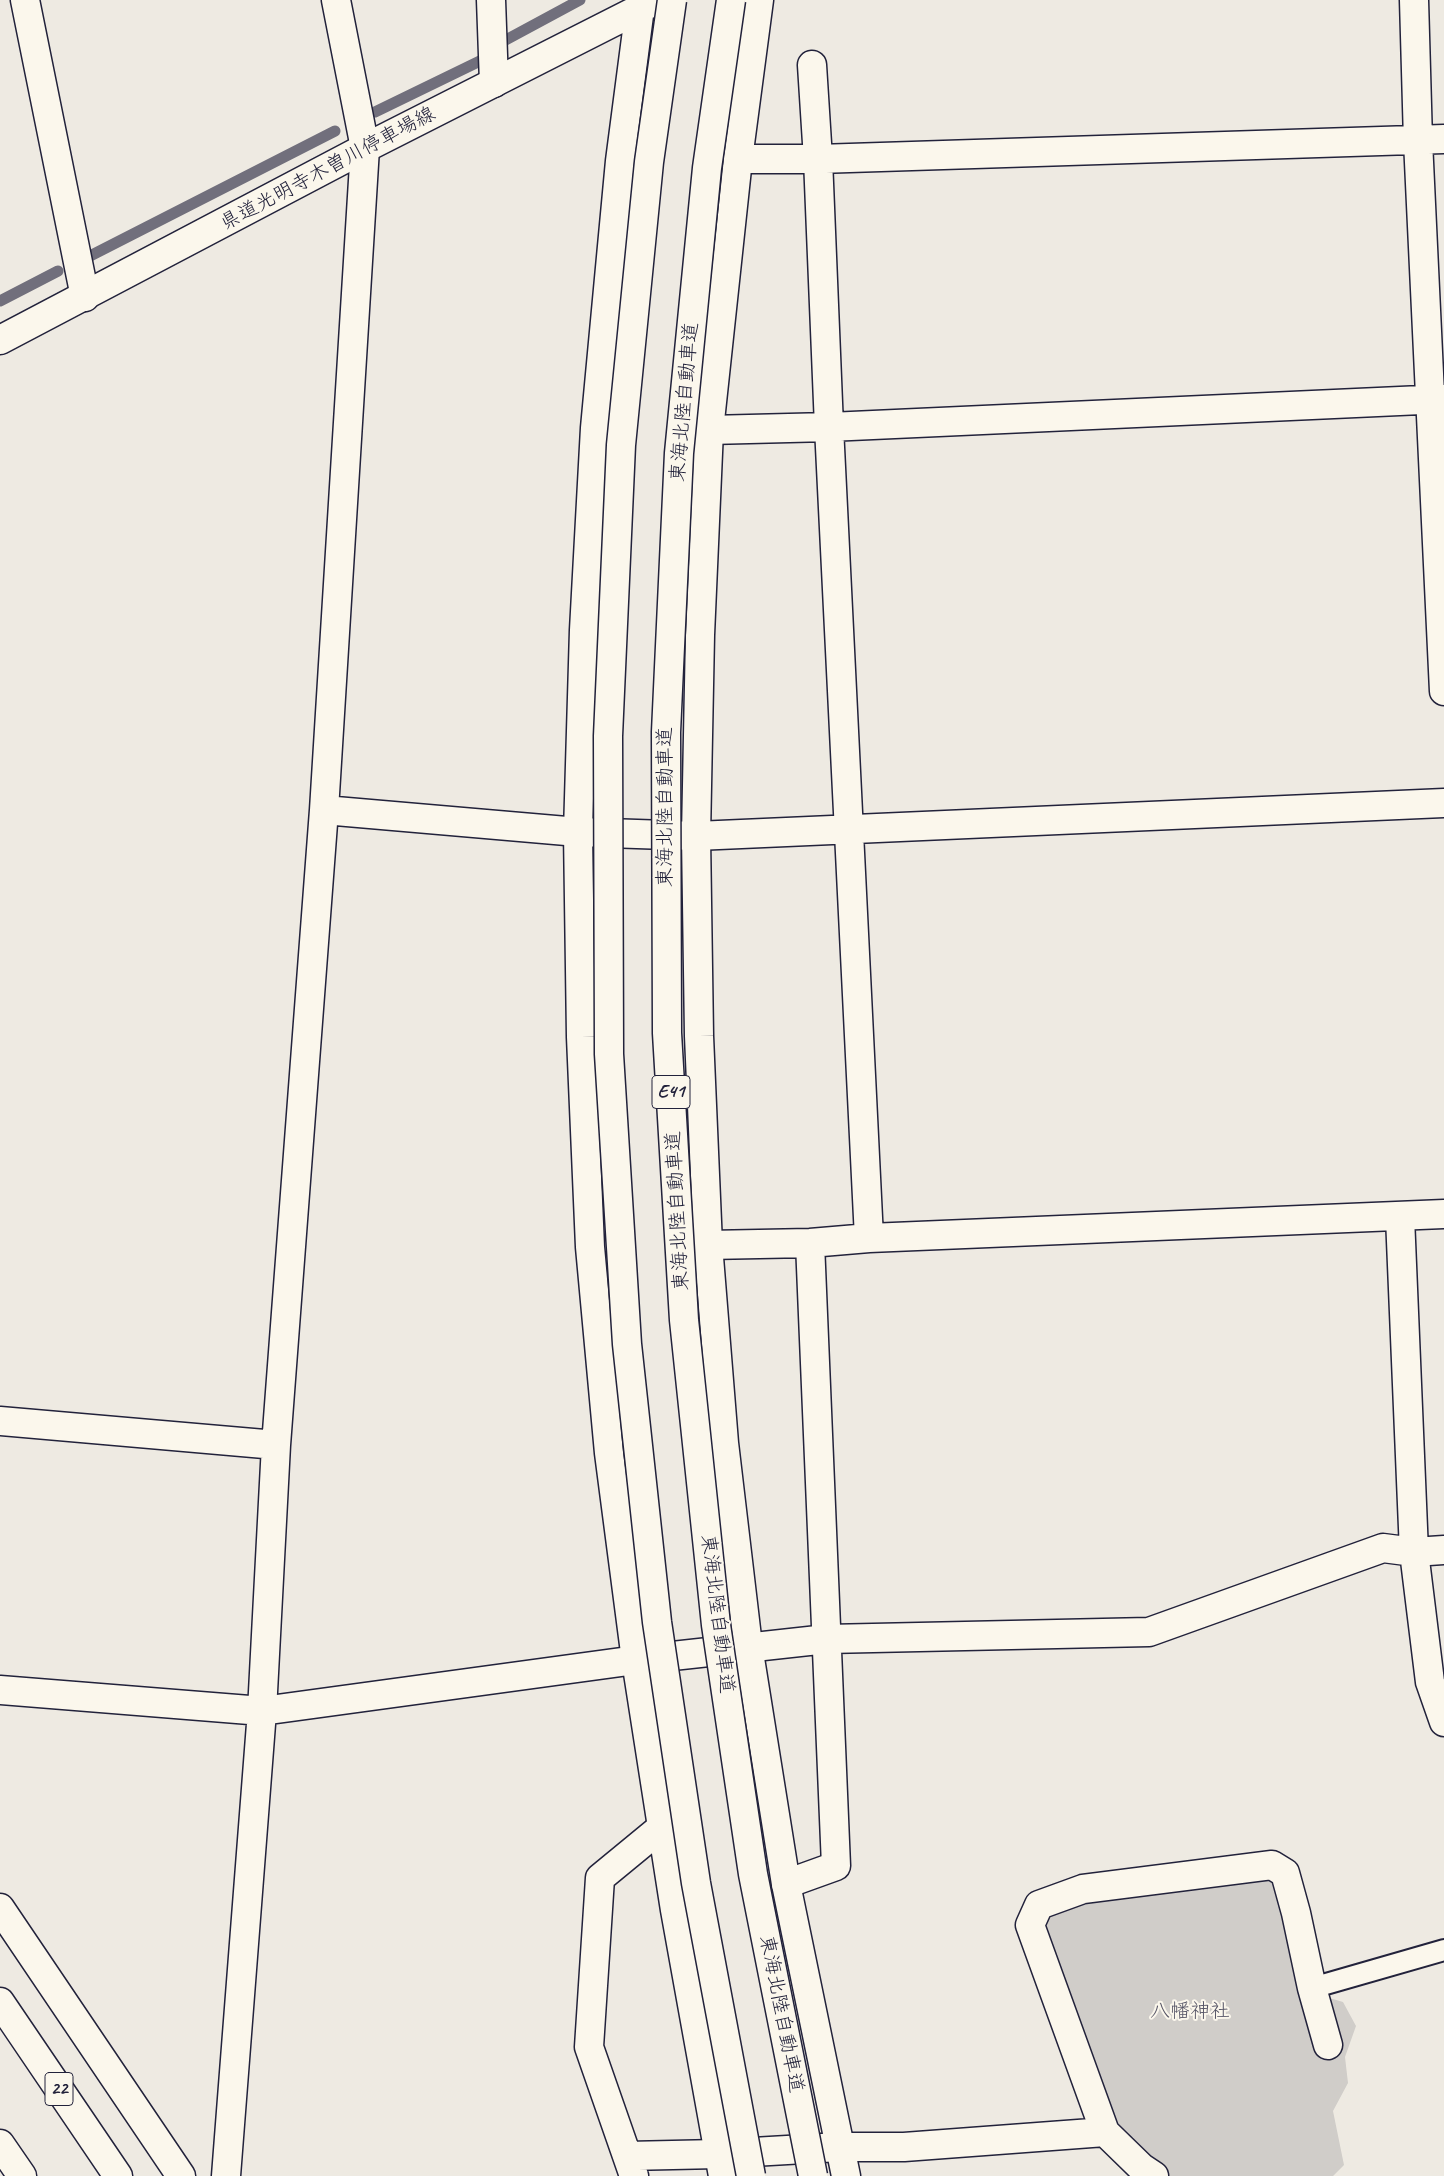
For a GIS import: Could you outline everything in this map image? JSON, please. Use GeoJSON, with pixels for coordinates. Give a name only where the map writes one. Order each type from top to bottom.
{"type":"FeatureCollection","features":[{"type":"Feature","properties":{"kind":"main road"},"geometry":{"type":"LineString","coordinates":[[25,0],[85,297]]}},
{"type":"Feature","properties":{"kind":"main road"},"geometry":{"type":"LineString","coordinates":[[226,2176],[262,1711],[276,1445],[324,810],[365,148],[336,0]]}},
{"type":"Feature","properties":{"kind":"main road"},"geometry":{"type":"LineString","coordinates":[[491,0],[494,83]]}},
{"type":"Feature","properties":{"kind":"main road"},"geometry":{"type":"LineString","coordinates":[[672,0],[650,162],[621,445],[608,736],[609,1054],[627,1344],[657,1622],[696,1883],[751,2176]]}},
{"type":"Feature","properties":{"kind":"main road","name":"東海北陸自動車道"},"geometry":{"type":"LineString","coordinates":[[731,0],[707,168],[679,452],[666,732],[667,1032],[684,1320],[716,1625],[753,1874],[814,2176]]}},
{"type":"Feature","properties":{"kind":"main road"},"geometry":{"type":"LineString","coordinates":[[759,0],[738,159],[709,430],[700,635],[696,836],[699,1036],[708,1245],[724,1443],[748,1646],[786,1884],[846,2176]]}},
{"type":"Feature","properties":{"kind":"main road"},"geometry":{"type":"LineString","coordinates":[[1414,0],[1431,140],[1444,692]]}},
{"type":"Feature","properties":{"kind":"main road"},"geometry":{"type":"LineString","coordinates":[[646,3],[620,161],[595,428],[584,630],[578,832],[581,1037],[590,1248],[609,1453],[636,1660],[662,1827],[721,2165]]}},
{"type":"Feature","properties":{"kind":"main road","name":"県道光明寺木曽川停車場線"},"geometry":{"type":"LineString","coordinates":[[0,340],[646,3]]}},
{"type":"Feature","properties":{"kind":"main road"},"geometry":{"type":"LineString","coordinates":[[812,65],[818,159],[868,1238]]}},
{"type":"Feature","properties":{"kind":"main road"},"geometry":{"type":"LineString","coordinates":[[738,159],[818,159],[1431,140]]}},
{"type":"Feature","properties":{"kind":"main road"},"geometry":{"type":"LineString","coordinates":[[709,430],[829,427],[1437,399]]}},
{"type":"Feature","properties":{"kind":"main road"},"geometry":{"type":"LineString","coordinates":[[324,810],[578,832],[696,836],[849,831],[1444,803]]}},
{"type":"Feature","properties":{"kind":"main road"},"geometry":{"type":"LineString","coordinates":[[708,1245],[1444,1214]]}},
{"type":"Feature","properties":{"kind":"main road"},"geometry":{"type":"LineString","coordinates":[[1400,1217],[1414,1552],[1430,1682],[1444,1722]]}},
{"type":"Feature","properties":{"kind":"main road"},"geometry":{"type":"LineString","coordinates":[[786,1884],[836,1866],[810,1242]]}},
{"type":"Feature","properties":{"kind":"main road"},"geometry":{"type":"LineString","coordinates":[[0,1421],[276,1445]]}},
{"type":"Feature","properties":{"kind":"main road"},"geometry":{"type":"LineString","coordinates":[[0,1690],[262,1711],[748,1646],[827,1639],[1149,1632],[1383,1548],[1414,1552],[1444,1550]]}},
{"type":"Feature","properties":{"kind":"main road"},"geometry":{"type":"LineString","coordinates":[[662,1827],[600,1878],[589,2047],[630,2166],[721,2165],[840,2147],[904,2147],[1105,2132]]}},
{"type":"Feature","properties":{"kind":"main road"},"geometry":{"type":"LineString","coordinates":[[1154,2176],[1142,2168],[1105,2132],[1030,1925],[1039,1905],[1083,1889],[1272,1865],[1285,1874],[1296,1913],[1312,1988],[1328,2045]]}},
{"type":"Feature","properties":{"kind":"main road"},"geometry":{"type":"LineString","coordinates":[[0,1908],[181,2176]]}},
{"type":"Feature","properties":{"kind":"main road","name":"22"},"geometry":{"type":"LineString","coordinates":[[0,2002],[118,2176]]}},
{"type":"Feature","properties":{"kind":"main road"},"geometry":{"type":"LineString","coordinates":[[0,2144],[22,2176]]}},
{"type":"Feature","properties":{"kind":"lane"},"geometry":{"type":"LineString","coordinates":[[1312,1988],[1444,1950]]}},
{"type":"Feature","properties":{"kind":"green space","name":"八幡神社"},"geometry":{"type":"Polygon","coordinates":[[[1285,1873],[1309,1992],[1343,2002],[1356,2026],[1345,2057],[1348,2083],[1333,2111],[1344,2165],[1333,2176],[1168,2176],[1161,2166],[1105,2132],[1037,1902],[1285,1873]]]}},
{"type":"Feature","properties":{"kind":"waterway"},"geometry":{"type":"LineString","coordinates":[[502,42],[580,0]]}},
{"type":"Feature","properties":{"kind":"waterway"},"geometry":{"type":"LineString","coordinates":[[375,112],[482,60]]}},
{"type":"Feature","properties":{"kind":"waterway"},"geometry":{"type":"LineString","coordinates":[[90,256],[335,131]]}},
{"type":"Feature","properties":{"kind":"waterway"},"geometry":{"type":"LineString","coordinates":[[0,301],[58,271]]}}]}
